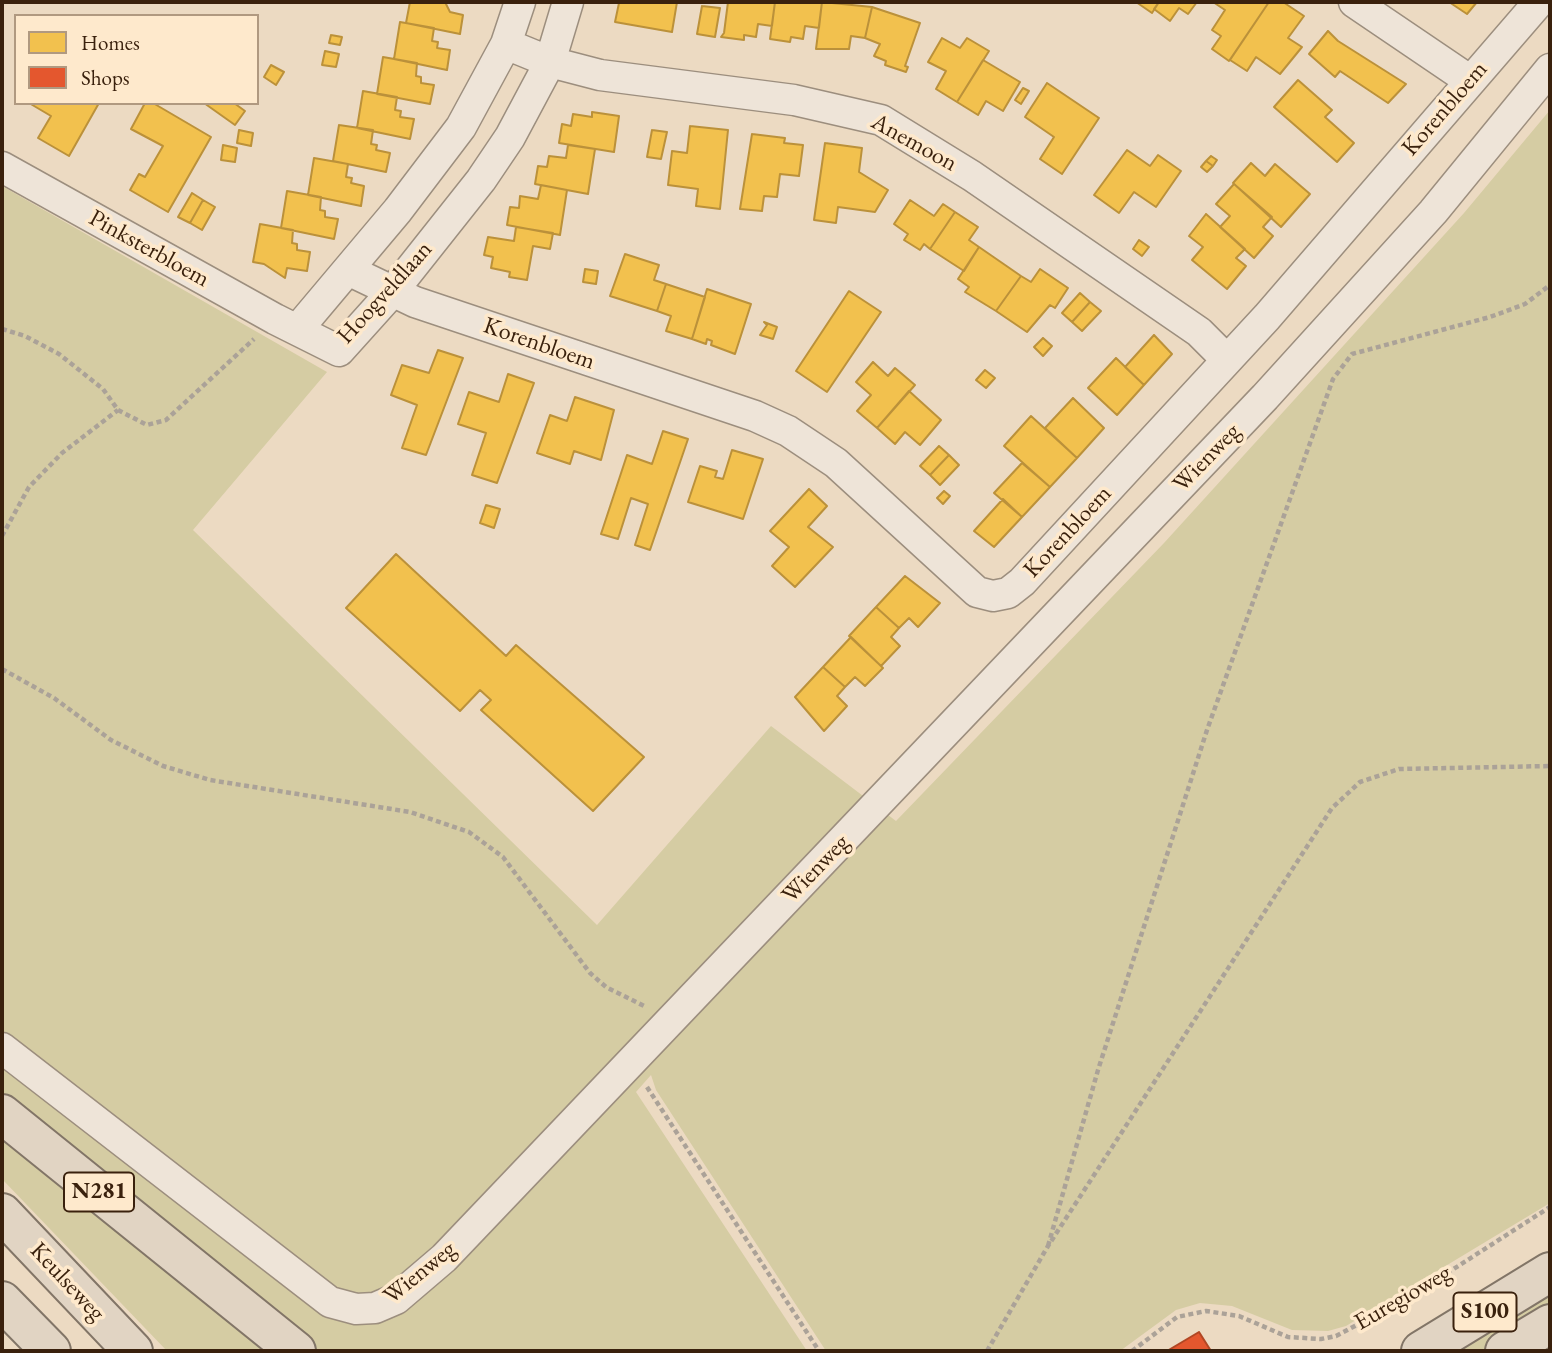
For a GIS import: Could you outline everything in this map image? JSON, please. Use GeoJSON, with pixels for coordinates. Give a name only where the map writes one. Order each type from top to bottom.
{"type":"FeatureCollection","features":[{"type":"Feature","properties":{"kind":"main road","name":"N281"},"geometry":{"type":"LineString","coordinates":[[2,1114],[296,1351]]}},
{"type":"Feature","properties":{"kind":"main road","name":"Keulseweg"},"geometry":{"type":"LineString","coordinates":[[2,1213],[133,1351]]}},
{"type":"Feature","properties":{"kind":"main road","name":"S100"},"geometry":{"type":"LineString","coordinates":[[1421,1351],[1550,1272]]}},
{"type":"Feature","properties":{"kind":"main road"},"geometry":{"type":"LineString","coordinates":[[2,1301],[51,1351]]}},
{"type":"Feature","properties":{"kind":"main road","name":"S100"},"geometry":{"type":"LineString","coordinates":[[1505,1351],[1550,1324]]}},
{"type":"Feature","properties":{"kind":"main road","name":"S100"},"geometry":{"type":"LineString","coordinates":[[1544,1351],[1550,1347]]}},
{"type":"Feature","properties":{"kind":"street","name":"Hoogveldlaan"},"geometry":{"type":"LineString","coordinates":[[520,2],[506,44],[461,127],[348,270],[286,324],[339,351],[393,290],[481,180],[515,127],[550,62],[568,2]]}},
{"type":"Feature","properties":{"kind":"street"},"geometry":{"type":"LineString","coordinates":[[1354,2],[1469,80]]}},
{"type":"Feature","properties":{"kind":"street","name":"Korenbloem"},"geometry":{"type":"LineString","coordinates":[[348,270],[415,302],[755,416],[788,431],[836,463],[977,592],[993,596],[1008,593],[1022,582],[1227,360],[1539,2]]}},
{"type":"Feature","properties":{"kind":"street","name":"Anemoon"},"geometry":{"type":"LineString","coordinates":[[506,44],[550,62],[600,75],[794,100],[881,120],[972,176],[1199,332],[1227,360]]}},
{"type":"Feature","properties":{"kind":"street","name":"Wienweg"},"geometry":{"type":"LineString","coordinates":[[2,1048],[330,1302],[356,1309],[385,1305],[444,1258],[1337,319],[1433,212],[1550,69]]}},
{"type":"Feature","properties":{"kind":"street","name":"Pinksterbloem"},"geometry":{"type":"LineString","coordinates":[[2,167],[286,324]]}},
{"type":"Feature","properties":{"kind":"path"},"geometry":{"type":"LineString","coordinates":[[1048,1247],[1102,1056],[1207,730],[1333,379],[1352,354],[1490,317],[1525,304],[1550,285]]}},
{"type":"Feature","properties":{"kind":"path"},"geometry":{"type":"LineString","coordinates":[[2,329],[32,339],[68,360],[103,389],[118,410],[147,425],[166,420],[286,324]]}},
{"type":"Feature","properties":{"kind":"path"},"geometry":{"type":"LineString","coordinates":[[2,536],[29,487],[62,453],[118,410]]}},
{"type":"Feature","properties":{"kind":"path"},"geometry":{"type":"LineString","coordinates":[[2,669],[54,698],[120,746],[163,766],[211,780],[410,812],[469,832],[503,857],[590,973],[606,987],[671,1021]]}},
{"type":"Feature","properties":{"kind":"path"},"geometry":{"type":"LineString","coordinates":[[987,1351],[1048,1247],[1332,808],[1348,791],[1376,774],[1399,769],[1550,766]]}},
{"type":"Feature","properties":{"kind":"path"},"geometry":{"type":"LineString","coordinates":[[631,1063],[819,1351]]}},
{"type":"Feature","properties":{"kind":"path","name":"Euregioweg"},"geometry":{"type":"LineString","coordinates":[[1132,1351],[1177,1317],[1206,1311],[1239,1316],[1288,1337],[1321,1339],[1336,1336],[1410,1297],[1550,1207]]}},
{"type":"Feature","properties":{"kind":"shaded area"},"geometry":{"type":"Polygon","coordinates":[[[1550,110],[1550,1203],[1346,1326],[1328,1331],[1292,1330],[1232,1306],[1200,1303],[1176,1310],[1120,1351],[826,1351],[656,1090],[651,1075],[636,1092],[807,1351],[319,1351],[2,1098],[2,186],[327,372],[193,530],[597,925],[771,726],[896,821],[1164,543],[1464,213],[1550,110]]]}},
{"type":"Feature","properties":{"kind":"shaded area"},"geometry":{"type":"Polygon","coordinates":[[[2,1133],[265,1351],[167,1351],[2,1179],[2,1133]]]}},
{"type":"Feature","properties":{"kind":"shaded area"},"geometry":{"type":"Polygon","coordinates":[[[1550,1295],[1550,1316],[1491,1351],[1457,1351],[1550,1295]]]}},
{"type":"Feature","properties":{"kind":"building: Homes"},"geometry":{"type":"Polygon","coordinates":[[[410,2],[445,2],[450,12],[463,15],[460,34],[406,23],[410,2]]]}},
{"type":"Feature","properties":{"kind":"building: Homes"},"geometry":{"type":"Polygon","coordinates":[[[677,2],[672,32],[615,22],[619,3],[677,2]]]}},
{"type":"Feature","properties":{"kind":"building: Homes"},"geometry":{"type":"Polygon","coordinates":[[[728,2],[775,2],[772,26],[758,24],[756,37],[744,35],[744,40],[721,37],[724,33],[728,2]]]}},
{"type":"Feature","properties":{"kind":"building: Homes"},"geometry":{"type":"Polygon","coordinates":[[[775,2],[822,2],[819,28],[805,26],[803,39],[791,37],[790,42],[770,39],[775,2]]]}},
{"type":"Feature","properties":{"kind":"building: Homes"},"geometry":{"type":"Polygon","coordinates":[[[822,2],[872,7],[865,38],[851,36],[849,49],[816,49],[822,2]]]}},
{"type":"Feature","properties":{"kind":"building: Homes"},"geometry":{"type":"Polygon","coordinates":[[[1136,2],[1159,2],[1152,13],[1136,2]]]}},
{"type":"Feature","properties":{"kind":"building: Homes"},"geometry":{"type":"Polygon","coordinates":[[[1159,2],[1197,2],[1188,14],[1179,8],[1170,21],[1154,9],[1159,2]]]}},
{"type":"Feature","properties":{"kind":"building: Homes"},"geometry":{"type":"Polygon","coordinates":[[[1213,2],[1269,2],[1229,61],[1212,49],[1221,36],[1212,30],[1225,10],[1213,2]]]}},
{"type":"Feature","properties":{"kind":"building: Homes"},"geometry":{"type":"Polygon","coordinates":[[[1269,2],[1283,2],[1304,16],[1288,38],[1302,47],[1280,74],[1256,57],[1247,71],[1230,60],[1269,2]]]}},
{"type":"Feature","properties":{"kind":"building: Homes"},"geometry":{"type":"Polygon","coordinates":[[[1449,2],[1477,2],[1467,14],[1449,2]]]}},
{"type":"Feature","properties":{"kind":"building: Homes"},"geometry":{"type":"Polygon","coordinates":[[[702,6],[720,8],[715,37],[697,34],[702,6]]]}},
{"type":"Feature","properties":{"kind":"building: Homes"},"geometry":{"type":"Polygon","coordinates":[[[872,7],[920,23],[905,66],[908,67],[906,72],[885,65],[886,61],[874,56],[880,44],[865,38],[872,7]]]}},
{"type":"Feature","properties":{"kind":"building: Homes"},"geometry":{"type":"Polygon","coordinates":[[[400,22],[434,28],[432,41],[438,42],[437,48],[450,50],[447,70],[394,59],[400,22]]]}},
{"type":"Feature","properties":{"kind":"building: Homes"},"geometry":{"type":"Polygon","coordinates":[[[1328,31],[1338,41],[1406,84],[1388,103],[1340,71],[1335,77],[1309,54],[1328,31]]]}},
{"type":"Feature","properties":{"kind":"building: Homes"},"geometry":{"type":"Polygon","coordinates":[[[331,35],[342,37],[340,45],[329,43],[331,35]]]}},
{"type":"Feature","properties":{"kind":"building: Homes"},"geometry":{"type":"Polygon","coordinates":[[[942,38],[960,48],[967,38],[989,51],[957,102],[936,89],[946,71],[928,62],[942,38]]]}},
{"type":"Feature","properties":{"kind":"building: Homes"},"geometry":{"type":"Polygon","coordinates":[[[325,51],[339,54],[336,67],[322,65],[325,51]]]}},
{"type":"Feature","properties":{"kind":"building: Homes"},"geometry":{"type":"Polygon","coordinates":[[[383,57],[417,63],[416,76],[421,77],[421,83],[434,85],[430,104],[377,94],[383,57]]]}},
{"type":"Feature","properties":{"kind":"building: Homes"},"geometry":{"type":"Polygon","coordinates":[[[983,60],[1020,82],[1003,111],[986,101],[978,115],[957,102],[983,60]]]}},
{"type":"Feature","properties":{"kind":"building: Homes"},"geometry":{"type":"Polygon","coordinates":[[[271,65],[284,72],[276,85],[264,77],[271,65]]]}},
{"type":"Feature","properties":{"kind":"building: Homes"},"geometry":{"type":"Polygon","coordinates":[[[1298,80],[1332,110],[1325,117],[1354,143],[1337,162],[1274,107],[1298,80]]]}},
{"type":"Feature","properties":{"kind":"building: Homes"},"geometry":{"type":"Polygon","coordinates":[[[1047,83],[1099,118],[1062,174],[1040,159],[1054,137],[1025,117],[1047,83]]]}},
{"type":"Feature","properties":{"kind":"building: Homes"},"geometry":{"type":"Polygon","coordinates":[[[1023,88],[1029,91],[1021,104],[1015,100],[1023,88]]]}},
{"type":"Feature","properties":{"kind":"building: Homes"},"geometry":{"type":"Polygon","coordinates":[[[363,91],[397,97],[395,110],[401,111],[400,117],[414,119],[410,139],[357,128],[363,91]]]}},
{"type":"Feature","properties":{"kind":"building: Homes"},"geometry":{"type":"Polygon","coordinates":[[[32,105],[98,105],[69,156],[38,138],[51,116],[32,105]]]}},
{"type":"Feature","properties":{"kind":"building: Homes"},"geometry":{"type":"Polygon","coordinates":[[[144,105],[156,105],[211,137],[168,212],[130,190],[139,174],[145,177],[163,146],[131,129],[144,105]]]}},
{"type":"Feature","properties":{"kind":"building: Homes"},"geometry":{"type":"Polygon","coordinates":[[[207,105],[237,105],[245,111],[235,125],[207,105]]]}},
{"type":"Feature","properties":{"kind":"building: Homes"},"geometry":{"type":"Polygon","coordinates":[[[592,112],[619,116],[614,152],[559,143],[562,124],[571,126],[573,114],[592,117],[592,112]]]}},
{"type":"Feature","properties":{"kind":"building: Homes"},"geometry":{"type":"Polygon","coordinates":[[[339,125],[373,130],[371,144],[377,145],[376,150],[390,153],[386,172],[333,161],[339,125]]]}},
{"type":"Feature","properties":{"kind":"building: Homes"},"geometry":{"type":"Polygon","coordinates":[[[690,126],[728,130],[720,209],[696,206],[698,189],[668,185],[672,151],[687,153],[690,126]]]}},
{"type":"Feature","properties":{"kind":"building: Homes"},"geometry":{"type":"Polygon","coordinates":[[[239,130],[253,133],[251,146],[237,143],[239,130]]]}},
{"type":"Feature","properties":{"kind":"building: Homes"},"geometry":{"type":"Polygon","coordinates":[[[652,130],[667,132],[661,159],[647,157],[652,130]]]}},
{"type":"Feature","properties":{"kind":"building: Homes"},"geometry":{"type":"Polygon","coordinates":[[[752,134],[785,138],[784,143],[803,145],[799,176],[780,174],[777,197],[764,196],[762,211],[740,209],[752,134]]]}},
{"type":"Feature","properties":{"kind":"building: Homes"},"geometry":{"type":"Polygon","coordinates":[[[825,143],[862,148],[859,172],[888,190],[875,212],[838,207],[836,223],[814,220],[825,143]]]}},
{"type":"Feature","properties":{"kind":"building: Homes"},"geometry":{"type":"Polygon","coordinates":[[[223,145],[237,148],[235,162],[221,160],[223,145]]]}},
{"type":"Feature","properties":{"kind":"building: Homes"},"geometry":{"type":"Polygon","coordinates":[[[568,145],[595,149],[588,194],[535,184],[538,166],[547,167],[549,156],[566,158],[568,145]]]}},
{"type":"Feature","properties":{"kind":"building: Homes"},"geometry":{"type":"Polygon","coordinates":[[[1127,150],[1150,166],[1158,155],[1181,171],[1156,207],[1134,192],[1119,213],[1094,195],[1127,150]]]}},
{"type":"Feature","properties":{"kind":"building: Homes"},"geometry":{"type":"Polygon","coordinates":[[[1211,156],[1217,160],[1213,166],[1206,161],[1211,156]]]}},
{"type":"Feature","properties":{"kind":"building: Homes"},"geometry":{"type":"Polygon","coordinates":[[[314,158],[348,164],[346,177],[352,178],[351,183],[364,186],[361,206],[308,195],[314,158]]]}},
{"type":"Feature","properties":{"kind":"building: Homes"},"geometry":{"type":"Polygon","coordinates":[[[1206,161],[1213,166],[1207,172],[1201,167],[1206,161]]]}},
{"type":"Feature","properties":{"kind":"building: Homes"},"geometry":{"type":"Polygon","coordinates":[[[1251,163],[1265,176],[1275,164],[1310,194],[1281,227],[1233,183],[1251,163]]]}},
{"type":"Feature","properties":{"kind":"building: Homes"},"geometry":{"type":"Polygon","coordinates":[[[1234,184],[1272,217],[1263,227],[1273,236],[1254,258],[1220,227],[1230,216],[1216,204],[1234,184]]]}},
{"type":"Feature","properties":{"kind":"building: Homes"},"geometry":{"type":"Polygon","coordinates":[[[541,185],[567,190],[560,235],[507,225],[510,207],[519,208],[520,196],[538,199],[541,185]]]}},
{"type":"Feature","properties":{"kind":"building: Homes"},"geometry":{"type":"Polygon","coordinates":[[[287,191],[321,197],[320,210],[325,211],[325,217],[338,219],[334,239],[281,228],[287,191]]]}},
{"type":"Feature","properties":{"kind":"building: Homes"},"geometry":{"type":"Polygon","coordinates":[[[192,193],[203,200],[190,223],[178,217],[192,193]]]}},
{"type":"Feature","properties":{"kind":"building: Homes"},"geometry":{"type":"Polygon","coordinates":[[[203,200],[215,207],[202,230],[190,223],[203,200]]]}},
{"type":"Feature","properties":{"kind":"building: Homes"},"geometry":{"type":"Polygon","coordinates":[[[910,200],[934,216],[943,204],[955,212],[930,249],[924,244],[920,250],[904,240],[908,234],[894,224],[910,200]]]}},
{"type":"Feature","properties":{"kind":"building: Homes"},"geometry":{"type":"Polygon","coordinates":[[[955,212],[978,227],[969,240],[979,247],[964,271],[930,249],[955,212]]]}},
{"type":"Feature","properties":{"kind":"building: Homes"},"geometry":{"type":"Polygon","coordinates":[[[1206,214],[1245,249],[1236,258],[1246,266],[1227,289],[1192,260],[1203,247],[1189,236],[1206,214]]]}},
{"type":"Feature","properties":{"kind":"building: Homes"},"geometry":{"type":"Polygon","coordinates":[[[260,224],[293,230],[292,243],[297,244],[297,250],[310,252],[307,271],[287,268],[285,278],[264,264],[253,262],[260,224]]]}},
{"type":"Feature","properties":{"kind":"building: Homes"},"geometry":{"type":"Polygon","coordinates":[[[516,227],[553,233],[550,249],[533,246],[527,280],[509,277],[510,272],[491,268],[493,257],[484,255],[488,237],[514,241],[516,227]]]}},
{"type":"Feature","properties":{"kind":"building: Homes"},"geometry":{"type":"Polygon","coordinates":[[[1139,240],[1149,247],[1142,256],[1133,249],[1139,240]]]}},
{"type":"Feature","properties":{"kind":"building: Homes"},"geometry":{"type":"Polygon","coordinates":[[[979,247],[1021,276],[996,311],[965,292],[969,287],[958,279],[979,247]]]}},
{"type":"Feature","properties":{"kind":"building: Homes"},"geometry":{"type":"Polygon","coordinates":[[[625,254],[659,265],[654,280],[666,284],[657,311],[610,296],[625,254]]]}},
{"type":"Feature","properties":{"kind":"building: Homes"},"geometry":{"type":"Polygon","coordinates":[[[585,269],[598,271],[596,284],[583,282],[585,269]]]}},
{"type":"Feature","properties":{"kind":"building: Homes"},"geometry":{"type":"Polygon","coordinates":[[[1040,269],[1068,288],[1055,308],[1050,305],[1027,332],[996,311],[1021,276],[1031,282],[1040,269]]]}},
{"type":"Feature","properties":{"kind":"building: Homes"},"geometry":{"type":"Polygon","coordinates":[[[666,284],[705,297],[692,339],[666,331],[671,316],[657,311],[666,284]]]}},
{"type":"Feature","properties":{"kind":"building: Homes"},"geometry":{"type":"Polygon","coordinates":[[[707,289],[751,304],[735,354],[711,345],[712,341],[707,339],[706,344],[692,339],[707,289]]]}},
{"type":"Feature","properties":{"kind":"building: Homes"},"geometry":{"type":"Polygon","coordinates":[[[849,291],[881,312],[827,392],[796,371],[849,291]]]}},
{"type":"Feature","properties":{"kind":"building: Homes"},"geometry":{"type":"Polygon","coordinates":[[[1080,293],[1090,302],[1072,322],[1062,313],[1080,293]]]}},
{"type":"Feature","properties":{"kind":"building: Homes"},"geometry":{"type":"Polygon","coordinates":[[[1090,302],[1101,311],[1082,331],[1072,322],[1090,302]]]}},
{"type":"Feature","properties":{"kind":"building: Homes"},"geometry":{"type":"Polygon","coordinates":[[[764,322],[777,327],[773,339],[760,335],[767,325],[764,322]]]}},
{"type":"Feature","properties":{"kind":"building: Homes"},"geometry":{"type":"Polygon","coordinates":[[[1154,335],[1172,354],[1144,385],[1125,367],[1154,335]]]}},
{"type":"Feature","properties":{"kind":"building: Homes"},"geometry":{"type":"Polygon","coordinates":[[[1043,338],[1052,346],[1043,356],[1034,347],[1043,338]]]}},
{"type":"Feature","properties":{"kind":"building: Homes"},"geometry":{"type":"Polygon","coordinates":[[[438,350],[463,358],[426,455],[402,448],[417,405],[391,395],[402,365],[429,373],[438,350]]]}},
{"type":"Feature","properties":{"kind":"building: Homes"},"geometry":{"type":"Polygon","coordinates":[[[1116,358],[1144,385],[1117,415],[1088,388],[1116,358]]]}},
{"type":"Feature","properties":{"kind":"building: Homes"},"geometry":{"type":"Polygon","coordinates":[[[873,362],[888,376],[895,368],[915,385],[877,428],[857,411],[871,395],[856,382],[873,362]]]}},
{"type":"Feature","properties":{"kind":"building: Homes"},"geometry":{"type":"Polygon","coordinates":[[[985,370],[995,378],[986,388],[976,380],[985,370]]]}},
{"type":"Feature","properties":{"kind":"building: Homes"},"geometry":{"type":"Polygon","coordinates":[[[508,374],[534,383],[497,483],[472,475],[486,433],[458,424],[469,392],[499,402],[508,374]]]}},
{"type":"Feature","properties":{"kind":"building: Homes"},"geometry":{"type":"Polygon","coordinates":[[[909,391],[941,420],[920,445],[905,432],[895,444],[877,428],[909,391]]]}},
{"type":"Feature","properties":{"kind":"building: Homes"},"geometry":{"type":"Polygon","coordinates":[[[575,397],[614,410],[601,460],[574,451],[570,464],[537,453],[550,415],[567,421],[575,397]]]}},
{"type":"Feature","properties":{"kind":"building: Homes"},"geometry":{"type":"Polygon","coordinates":[[[1073,398],[1104,428],[1077,458],[1045,428],[1073,398]]]}},
{"type":"Feature","properties":{"kind":"building: Homes"},"geometry":{"type":"Polygon","coordinates":[[[1031,416],[1077,458],[1050,487],[1004,446],[1031,416]]]}},
{"type":"Feature","properties":{"kind":"building: Homes"},"geometry":{"type":"Polygon","coordinates":[[[663,431],[688,439],[650,550],[635,545],[648,504],[631,498],[618,539],[601,534],[627,455],[652,464],[663,431]]]}},
{"type":"Feature","properties":{"kind":"building: Homes"},"geometry":{"type":"Polygon","coordinates":[[[939,446],[949,455],[930,475],[920,466],[939,446]]]}},
{"type":"Feature","properties":{"kind":"building: Homes"},"geometry":{"type":"Polygon","coordinates":[[[732,450],[763,459],[743,519],[688,502],[700,466],[717,471],[715,477],[723,479],[732,450]]]}},
{"type":"Feature","properties":{"kind":"building: Homes"},"geometry":{"type":"Polygon","coordinates":[[[949,455],[959,465],[940,485],[930,475],[949,455]]]}},
{"type":"Feature","properties":{"kind":"building: Homes"},"geometry":{"type":"Polygon","coordinates":[[[1022,463],[1050,487],[1022,517],[994,493],[1022,463]]]}},
{"type":"Feature","properties":{"kind":"building: Homes"},"geometry":{"type":"Polygon","coordinates":[[[809,489],[827,506],[808,527],[833,547],[795,587],[772,566],[789,547],[770,531],[809,489]]]}},
{"type":"Feature","properties":{"kind":"building: Homes"},"geometry":{"type":"Polygon","coordinates":[[[944,491],[950,496],[943,504],[937,498],[944,491]]]}},
{"type":"Feature","properties":{"kind":"building: Homes"},"geometry":{"type":"Polygon","coordinates":[[[1003,499],[1022,517],[994,547],[974,531],[1003,499]]]}},
{"type":"Feature","properties":{"kind":"building: Homes"},"geometry":{"type":"Polygon","coordinates":[[[486,505],[500,509],[494,528],[480,523],[486,505]]]}},
{"type":"Feature","properties":{"kind":"building: Homes"},"geometry":{"type":"Polygon","coordinates":[[[396,554],[506,656],[516,645],[644,757],[593,811],[481,710],[491,700],[480,690],[460,711],[346,608],[396,554]]]}},
{"type":"Feature","properties":{"kind":"building: Homes"},"geometry":{"type":"Polygon","coordinates":[[[905,576],[940,603],[918,627],[909,618],[899,628],[876,607],[905,576]]]}},
{"type":"Feature","properties":{"kind":"building: Homes"},"geometry":{"type":"Polygon","coordinates":[[[876,607],[899,628],[891,637],[900,646],[881,666],[849,636],[876,607]]]}},
{"type":"Feature","properties":{"kind":"building: Homes"},"geometry":{"type":"Polygon","coordinates":[[[851,637],[883,668],[865,686],[855,677],[845,687],[823,667],[851,637]]]}},
{"type":"Feature","properties":{"kind":"building: Homes"},"geometry":{"type":"Polygon","coordinates":[[[823,667],[845,687],[837,696],[847,706],[824,731],[795,697],[823,667]]]}},
{"type":"Feature","properties":{"kind":"building: Shops"},"geometry":{"type":"Polygon","coordinates":[[[1199,1332],[1211,1351],[1167,1351],[1199,1332]]]}}]}
